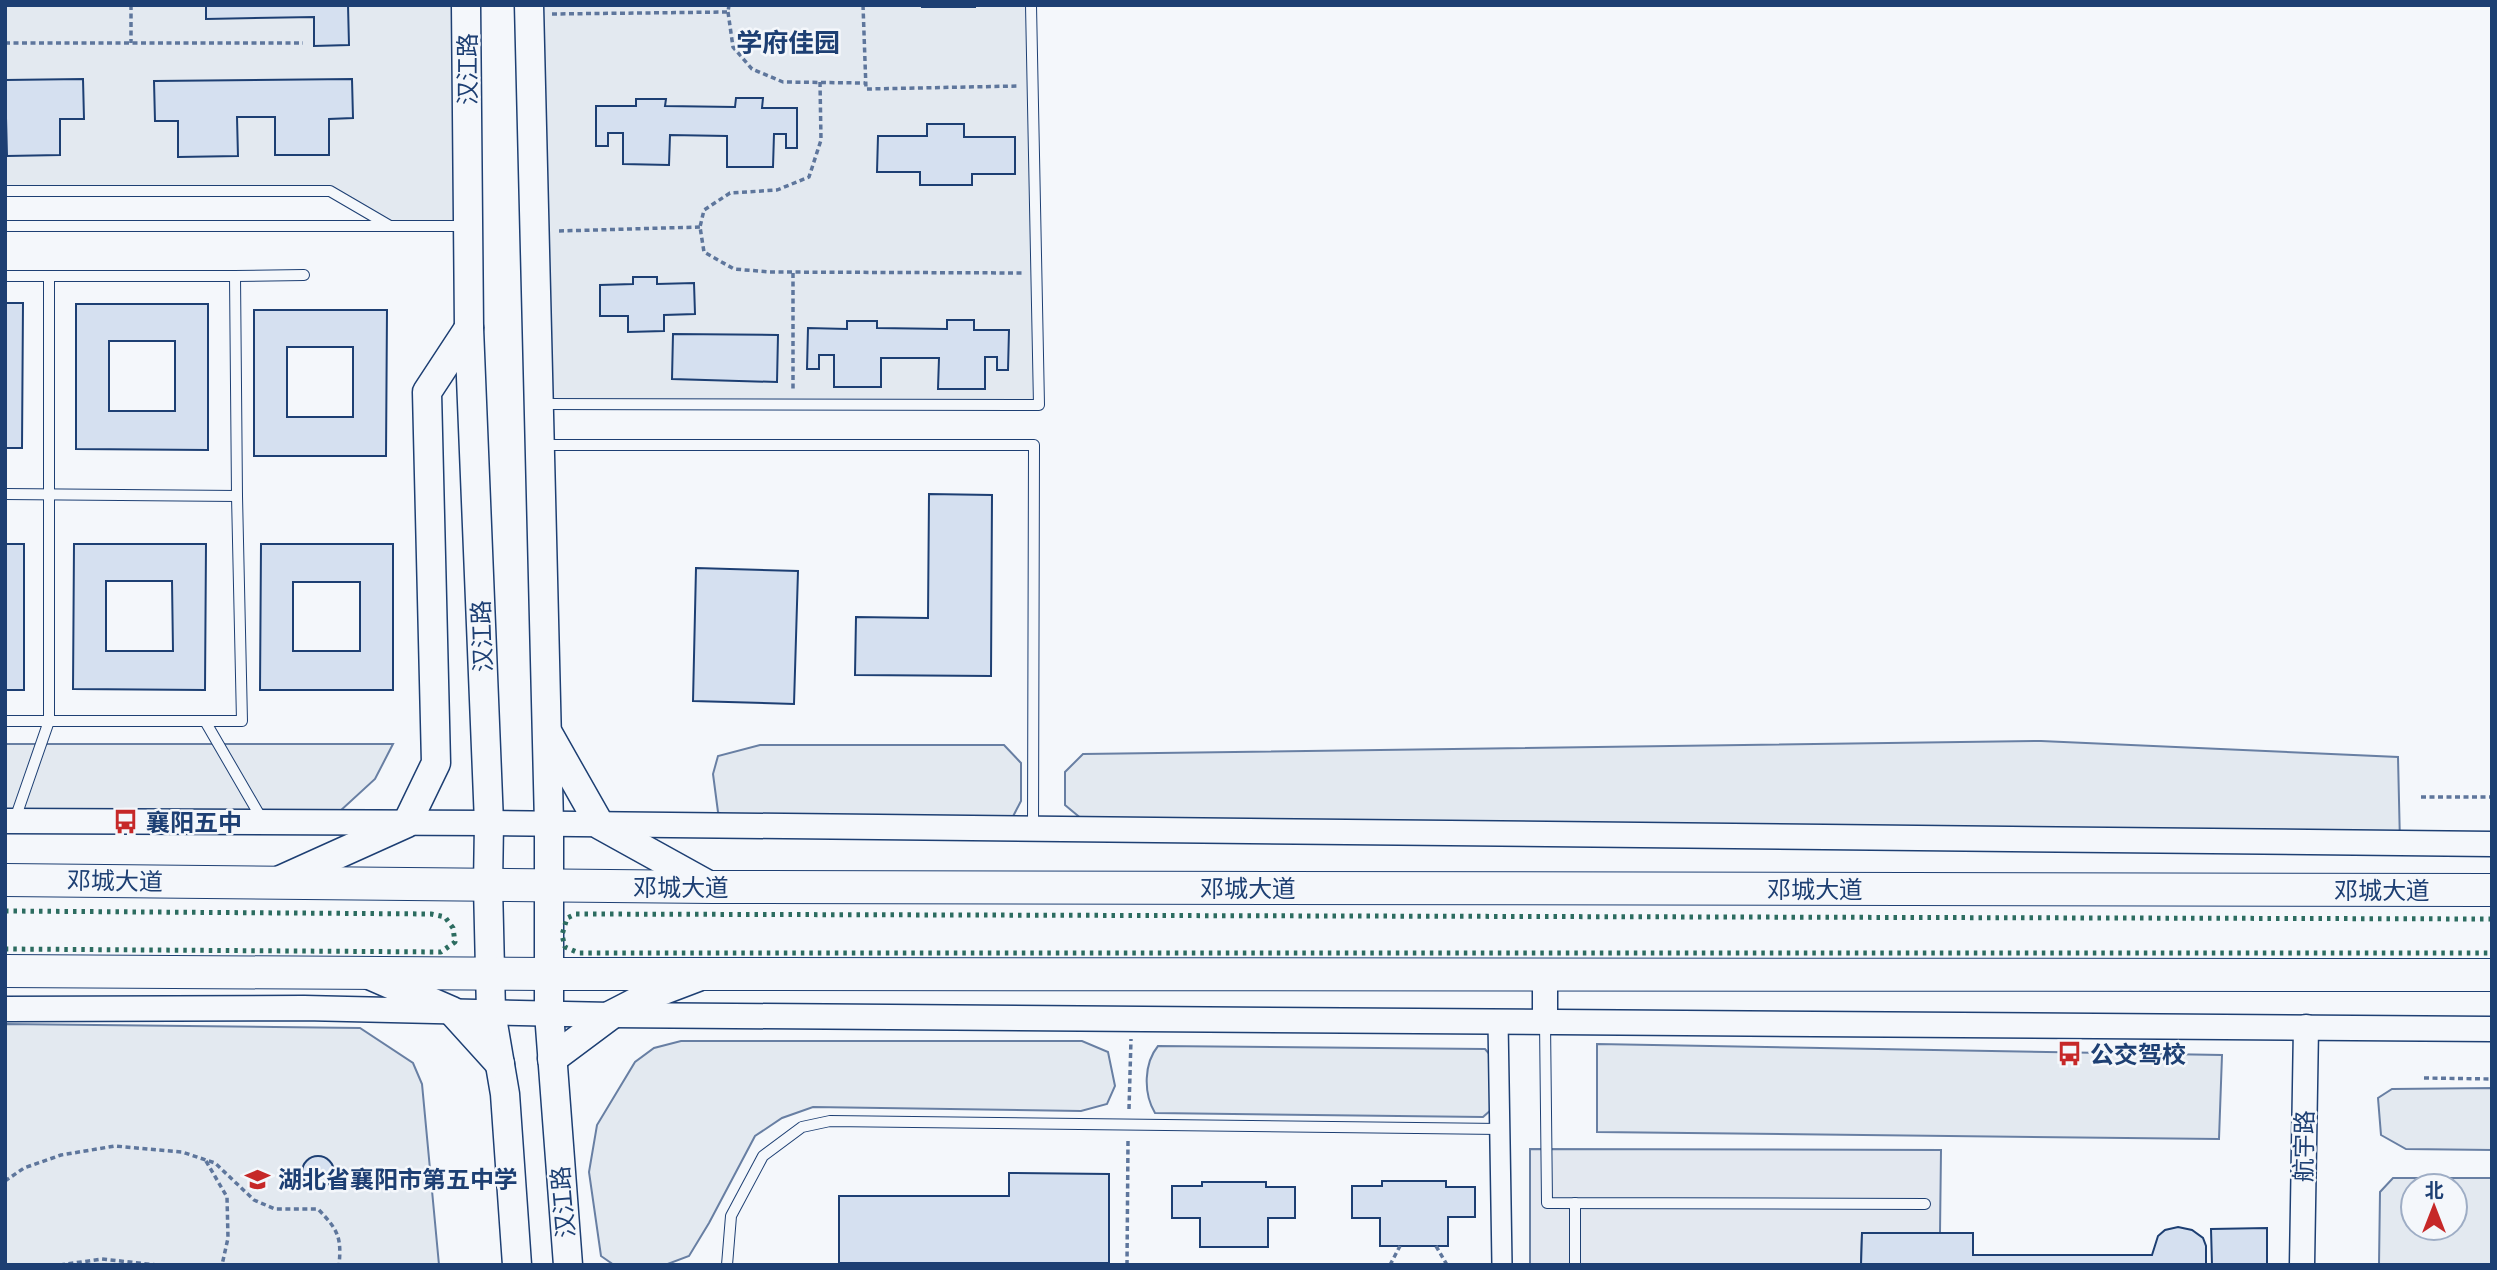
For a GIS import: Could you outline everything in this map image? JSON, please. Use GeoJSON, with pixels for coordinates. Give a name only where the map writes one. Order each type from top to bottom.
{"type":"FeatureCollection","features":[{"type":"Feature","properties":{"kind":"highway","name":"邓城大道"},"geometry":{"type":"LineString","coordinates":[[5,880],[712,887],[2492,890]]}},
{"type":"Feature","properties":{"kind":"highway"},"geometry":{"type":"LineString","coordinates":[[5,971],[491,974],[2492,975]]}},
{"type":"Feature","properties":{"kind":"main road","name":"汉江路"},"geometry":{"type":"LineString","coordinates":[[466,5],[469,328],[489,823],[491,1012],[505,1094],[517,1265]]}},
{"type":"Feature","properties":{"kind":"main road","name":"汉江路"},"geometry":{"type":"LineString","coordinates":[[529,10],[549,824],[549,1013],[568,1265]]}},
{"type":"Feature","properties":{"kind":"main road"},"geometry":{"type":"LineString","coordinates":[[273,883],[407,823],[436,763],[427,392],[469,328]]}},
{"type":"Feature","properties":{"kind":"main road"},"geometry":{"type":"LineString","coordinates":[[546,730],[600,825],[712,887]]}},
{"type":"Feature","properties":{"kind":"main road"},"geometry":{"type":"LineString","coordinates":[[365,973],[452,1011],[500,1064]]}},
{"type":"Feature","properties":{"kind":"main road"},"geometry":{"type":"LineString","coordinates":[[552,1059],[611,1014],[705,974]]}},
{"type":"Feature","properties":{"kind":"street"},"geometry":{"type":"LineString","coordinates":[[10,821],[489,823],[2492,844]]}},
{"type":"Feature","properties":{"kind":"street"},"geometry":{"type":"LineString","coordinates":[[322,973],[323,1008]]}},
{"type":"Feature","properties":{"kind":"street"},"geometry":{"type":"LineString","coordinates":[[1545,974],[1545,1021]]}},
{"type":"Feature","properties":{"kind":"street"},"geometry":{"type":"LineString","coordinates":[[5,1009],[323,1008],[611,1014],[2492,1028]]}},
{"type":"Feature","properties":{"kind":"street"},"geometry":{"type":"LineString","coordinates":[[1498,1021],[1502,1265]]}},
{"type":"Feature","properties":{"kind":"street","name":"航宇路"},"geometry":{"type":"LineString","coordinates":[[2302,1265],[2306,1027]]}},
{"type":"Feature","properties":{"kind":"lane"},"geometry":{"type":"LineString","coordinates":[[538,404],[1040,405],[1031,5]]}},
{"type":"Feature","properties":{"kind":"lane"},"geometry":{"type":"LineString","coordinates":[[5,191],[330,191],[390,226]]}},
{"type":"Feature","properties":{"kind":"lane"},"geometry":{"type":"LineString","coordinates":[[5,226],[468,226]]}},
{"type":"Feature","properties":{"kind":"lane"},"geometry":{"type":"LineString","coordinates":[[5,276],[304,275]]}},
{"type":"Feature","properties":{"kind":"lane"},"geometry":{"type":"LineString","coordinates":[[10,821],[49,722],[49,276]]}},
{"type":"Feature","properties":{"kind":"lane"},"geometry":{"type":"LineString","coordinates":[[5,722],[242,722],[236,496],[235,276]]}},
{"type":"Feature","properties":{"kind":"lane"},"geometry":{"type":"LineString","coordinates":[[540,444],[1034,444],[1033,829]]}},
{"type":"Feature","properties":{"kind":"lane"},"geometry":{"type":"LineString","coordinates":[[5,494],[236,496]]}},
{"type":"Feature","properties":{"kind":"lane"},"geometry":{"type":"LineString","coordinates":[[205,722],[263,822]]}},
{"type":"Feature","properties":{"kind":"lane"},"geometry":{"type":"LineString","coordinates":[[1545,1021],[1547,1203],[1925,1204]]}},
{"type":"Feature","properties":{"kind":"lane"},"geometry":{"type":"LineString","coordinates":[[727,1265],[731,1216],[762,1156],[802,1127],[830,1121],[1500,1129]]}},
{"type":"Feature","properties":{"kind":"lane"},"geometry":{"type":"LineString","coordinates":[[1575,1203],[1575,1265]]}},
{"type":"Feature","properties":{"kind":"path"},"geometry":{"type":"LineString","coordinates":[[131,5],[131,43]]}},
{"type":"Feature","properties":{"kind":"path"},"geometry":{"type":"LineString","coordinates":[[729,5],[733,47],[752,69],[783,82],[866,83]]}},
{"type":"Feature","properties":{"kind":"path"},"geometry":{"type":"LineString","coordinates":[[863,5],[866,89],[1033,86]]}},
{"type":"Feature","properties":{"kind":"path"},"geometry":{"type":"LineString","coordinates":[[529,10],[728,12]]}},
{"type":"Feature","properties":{"kind":"path"},"geometry":{"type":"LineString","coordinates":[[5,43],[303,43]]}},
{"type":"Feature","properties":{"kind":"path"},"geometry":{"type":"LineString","coordinates":[[820,82],[821,140],[809,177],[777,190],[730,193],[704,210],[700,227],[704,252],[734,269],[793,272],[1037,273]]}},
{"type":"Feature","properties":{"kind":"path"},"geometry":{"type":"LineString","coordinates":[[534,231],[700,227]]}},
{"type":"Feature","properties":{"kind":"path"},"geometry":{"type":"LineString","coordinates":[[793,272],[793,404]]}},
{"type":"Feature","properties":{"kind":"path"},"geometry":{"type":"LineString","coordinates":[[2421,797],[2492,797]]}},
{"type":"Feature","properties":{"kind":"path"},"geometry":{"type":"LineString","coordinates":[[2424,1077],[2492,1079]]}},
{"type":"Feature","properties":{"kind":"path"},"geometry":{"type":"LineString","coordinates":[[5,1181],[24,1168],[61,1155],[115,1146],[182,1152],[215,1163],[254,1200],[275,1209],[317,1209],[335,1227],[341,1246],[339,1265]]}},
{"type":"Feature","properties":{"kind":"path"},"geometry":{"type":"LineString","coordinates":[[205,1159],[227,1197],[228,1238],[222,1265]]}},
{"type":"Feature","properties":{"kind":"path"},"geometry":{"type":"LineString","coordinates":[[1390,1265],[1400,1246]]}},
{"type":"Feature","properties":{"kind":"path"},"geometry":{"type":"LineString","coordinates":[[1436,1246],[1447,1265]]}},
{"type":"Feature","properties":{"kind":"path"},"geometry":{"type":"LineString","coordinates":[[60,1265],[102,1259],[157,1265]]}},
{"type":"Feature","properties":{"kind":"shaded area"},"geometry":{"type":"Polygon","coordinates":[[[5,5],[466,5],[468,226],[390,226],[330,191],[5,193],[5,5]]]}},
{"type":"Feature","properties":{"kind":"shaded area"},"geometry":{"type":"Polygon","coordinates":[[[529,5],[1031,5],[1039,405],[538,404],[529,5]]]}},
{"type":"Feature","properties":{"kind":"shaded area"},"geometry":{"type":"Polygon","coordinates":[[[2041,741],[2398,757],[2400,843],[1095,830],[1065,805],[1065,772],[1083,754],[2041,741]]]}},
{"type":"Feature","properties":{"kind":"shaded area"},"geometry":{"type":"Polygon","coordinates":[[[5,744],[393,744],[375,779],[327,823],[5,821],[5,744]]]}},
{"type":"Feature","properties":{"kind":"shaded area"},"geometry":{"type":"Polygon","coordinates":[[[760,745],[1004,745],[1021,763],[1021,801],[1007,828],[734,826],[718,812],[713,774],[718,756],[760,745]]]}},
{"type":"Feature","properties":{"kind":"shaded area","name":"湖北省襄阳市第五中学"},"geometry":{"type":"Polygon","coordinates":[[[5,1024],[360,1028],[413,1063],[422,1084],[439,1265],[5,1265],[5,1024]]]}},
{"type":"Feature","properties":{"kind":"shaded area"},"geometry":{"type":"Polygon","coordinates":[[[681,1041],[1082,1041],[1108,1052],[1115,1086],[1107,1104],[1081,1111],[813,1107],[782,1118],[755,1136],[689,1256],[665,1265],[614,1265],[601,1256],[589,1172],[597,1125],[635,1062],[654,1048],[681,1041]]]}},
{"type":"Feature","properties":{"kind":"shaded area"},"geometry":{"type":"Polygon","coordinates":[[[1597,1044],[2222,1055],[2219,1139],[1597,1132],[1597,1044]]]}},
{"type":"Feature","properties":{"kind":"shaded area"},"geometry":{"type":"Polygon","coordinates":[[[1158,1046],[1485,1049],[1492,1057],[1492,1109],[1483,1117],[1155,1113],[1148,1096],[1147,1078],[1150,1061],[1158,1046]]]}},
{"type":"Feature","properties":{"kind":"shaded area"},"geometry":{"type":"Polygon","coordinates":[[[2492,1088],[2492,1150],[2406,1149],[2381,1135],[2378,1098],[2392,1089],[2492,1088]]]}},
{"type":"Feature","properties":{"kind":"shaded area"},"geometry":{"type":"Polygon","coordinates":[[[1530,1149],[1941,1150],[1940,1233],[1862,1233],[1861,1265],[1530,1265],[1530,1149]]]}},
{"type":"Feature","properties":{"kind":"shaded area"},"geometry":{"type":"Polygon","coordinates":[[[2393,1178],[2399,1178],[2399,1242],[2469,1242],[2469,1178],[2492,1178],[2492,1265],[2379,1265],[2380,1192],[2393,1178]]]}},
{"type":"Feature","properties":{"kind":"building"},"geometry":{"type":"Polygon","coordinates":[[[206,5],[348,5],[349,45],[314,46],[314,17],[206,19],[206,5]]]}},
{"type":"Feature","properties":{"kind":"building"},"geometry":{"type":"Polygon","coordinates":[[[975,5],[975,7],[922,7],[975,5]]]}},
{"type":"Feature","properties":{"kind":"building"},"geometry":{"type":"Polygon","coordinates":[[[83,79],[84,119],[60,119],[60,155],[7,156],[5,80],[83,79]]]}},
{"type":"Feature","properties":{"kind":"building"},"geometry":{"type":"Polygon","coordinates":[[[352,79],[353,118],[329,119],[329,155],[275,155],[275,117],[237,117],[238,156],[178,157],[178,121],[155,121],[154,81],[352,79]]]}},
{"type":"Feature","properties":{"kind":"building"},"geometry":{"type":"Polygon","coordinates":[[[736,98],[763,98],[762,108],[797,108],[797,148],[786,148],[786,134],[774,134],[773,167],[727,167],[727,136],[670,135],[669,165],[623,164],[623,133],[608,133],[608,146],[596,146],[596,106],[636,106],[636,99],[666,99],[665,106],[735,107],[736,98]]]}},
{"type":"Feature","properties":{"kind":"building"},"geometry":{"type":"Polygon","coordinates":[[[927,124],[964,124],[964,137],[1015,137],[1015,174],[972,174],[972,185],[920,185],[920,172],[877,172],[878,136],[927,136],[927,124]]]}},
{"type":"Feature","properties":{"kind":"building"},"geometry":{"type":"Polygon","coordinates":[[[633,277],[657,277],[657,284],[694,283],[695,314],[664,315],[664,331],[628,332],[628,316],[600,316],[600,285],[633,284],[633,277]]]}},
{"type":"Feature","properties":{"kind":"building"},"geometry":{"type":"Polygon","coordinates":[[[5,303],[23,303],[22,448],[5,448],[5,303]]]}},
{"type":"Feature","properties":{"kind":"building"},"geometry":{"type":"Polygon","coordinates":[[[76,304],[208,304],[208,450],[76,449],[76,304]],[[109,341],[109,411],[175,411],[175,341],[109,341]]]}},
{"type":"Feature","properties":{"kind":"building"},"geometry":{"type":"Polygon","coordinates":[[[254,310],[387,310],[386,456],[254,456],[254,310]],[[287,347],[287,417],[353,417],[353,347],[287,347]]]}},
{"type":"Feature","properties":{"kind":"building"},"geometry":{"type":"Polygon","coordinates":[[[947,320],[974,320],[974,330],[1009,330],[1008,370],[997,370],[997,357],[985,357],[985,389],[938,389],[939,358],[881,358],[881,387],[834,387],[834,355],[819,355],[819,369],[807,369],[808,328],[847,329],[847,321],[877,321],[877,328],[947,329],[947,320]]]}},
{"type":"Feature","properties":{"kind":"building"},"geometry":{"type":"Polygon","coordinates":[[[673,334],[778,335],[777,382],[672,379],[673,334]]]}},
{"type":"Feature","properties":{"kind":"building"},"geometry":{"type":"Polygon","coordinates":[[[929,494],[992,495],[991,676],[855,675],[856,617],[928,618],[929,494]]]}},
{"type":"Feature","properties":{"kind":"building"},"geometry":{"type":"Polygon","coordinates":[[[5,544],[24,544],[24,690],[5,690],[5,544]]]}},
{"type":"Feature","properties":{"kind":"building"},"geometry":{"type":"Polygon","coordinates":[[[74,544],[206,544],[205,690],[73,689],[74,544]],[[106,581],[106,651],[173,651],[172,581],[106,581]]]}},
{"type":"Feature","properties":{"kind":"building"},"geometry":{"type":"Polygon","coordinates":[[[261,544],[393,544],[393,690],[260,690],[261,544]],[[293,582],[293,651],[360,651],[360,582],[293,582]]]}},
{"type":"Feature","properties":{"kind":"building"},"geometry":{"type":"Polygon","coordinates":[[[696,568],[798,571],[794,704],[693,701],[696,568]]]}},
{"type":"Feature","properties":{"kind":"building"},"geometry":{"type":"Polygon","coordinates":[[[318,1156],[330,1160],[334,1172],[330,1184],[318,1188],[306,1184],[302,1172],[306,1160],[318,1156]]]}},
{"type":"Feature","properties":{"kind":"building"},"geometry":{"type":"Polygon","coordinates":[[[1009,1173],[1109,1174],[1109,1263],[839,1263],[839,1196],[1009,1196],[1009,1173]]]}},
{"type":"Feature","properties":{"kind":"building"},"geometry":{"type":"Polygon","coordinates":[[[1382,1181],[1446,1181],[1446,1187],[1475,1187],[1475,1217],[1448,1217],[1448,1246],[1380,1246],[1380,1218],[1352,1218],[1352,1186],[1382,1186],[1382,1181]]]}},
{"type":"Feature","properties":{"kind":"building"},"geometry":{"type":"Polygon","coordinates":[[[1202,1182],[1266,1182],[1266,1187],[1295,1187],[1295,1218],[1268,1218],[1268,1247],[1200,1247],[1200,1218],[1172,1218],[1172,1186],[1202,1186],[1202,1182]]]}},
{"type":"Feature","properties":{"kind":"building"},"geometry":{"type":"Polygon","coordinates":[[[2178,1227],[2192,1230],[2203,1238],[2206,1265],[1861,1265],[1862,1233],[1973,1233],[1973,1255],[2152,1255],[2158,1236],[2165,1230],[2178,1227]]]}},
{"type":"Feature","properties":{"kind":"building"},"geometry":{"type":"Polygon","coordinates":[[[2267,1228],[2267,1265],[2212,1265],[2211,1229],[2267,1228]]]}},
{"type":"Feature","properties":{"kind":"hedge"},"geometry":{"type":"LineString","coordinates":[[5,911],[431,914],[445,917],[453,928],[455,942],[441,952],[5,949]]}},
{"type":"Feature","properties":{"kind":"hedge"},"geometry":{"type":"LineString","coordinates":[[2492,919],[576,914],[567,918],[562,935],[565,947],[579,953],[2492,953]]}},
{"type":"Feature","properties":{"kind":"place","name":"襄阳五中"},"geometry":{"type":"Point","coordinates":[126,822]}},
{"type":"Feature","properties":{"kind":"place","name":"公交驾校"},"geometry":{"type":"Point","coordinates":[2070,1054]}},
{"type":"Feature","properties":{"kind":"place","name":"湖北省襄阳市第五中学"},"geometry":{"type":"Point","coordinates":[258,1179]}},
{"type":"Feature","properties":{"kind":"district","name":"学府佳园"},"geometry":{"type":"Point","coordinates":[788,43]}}]}
